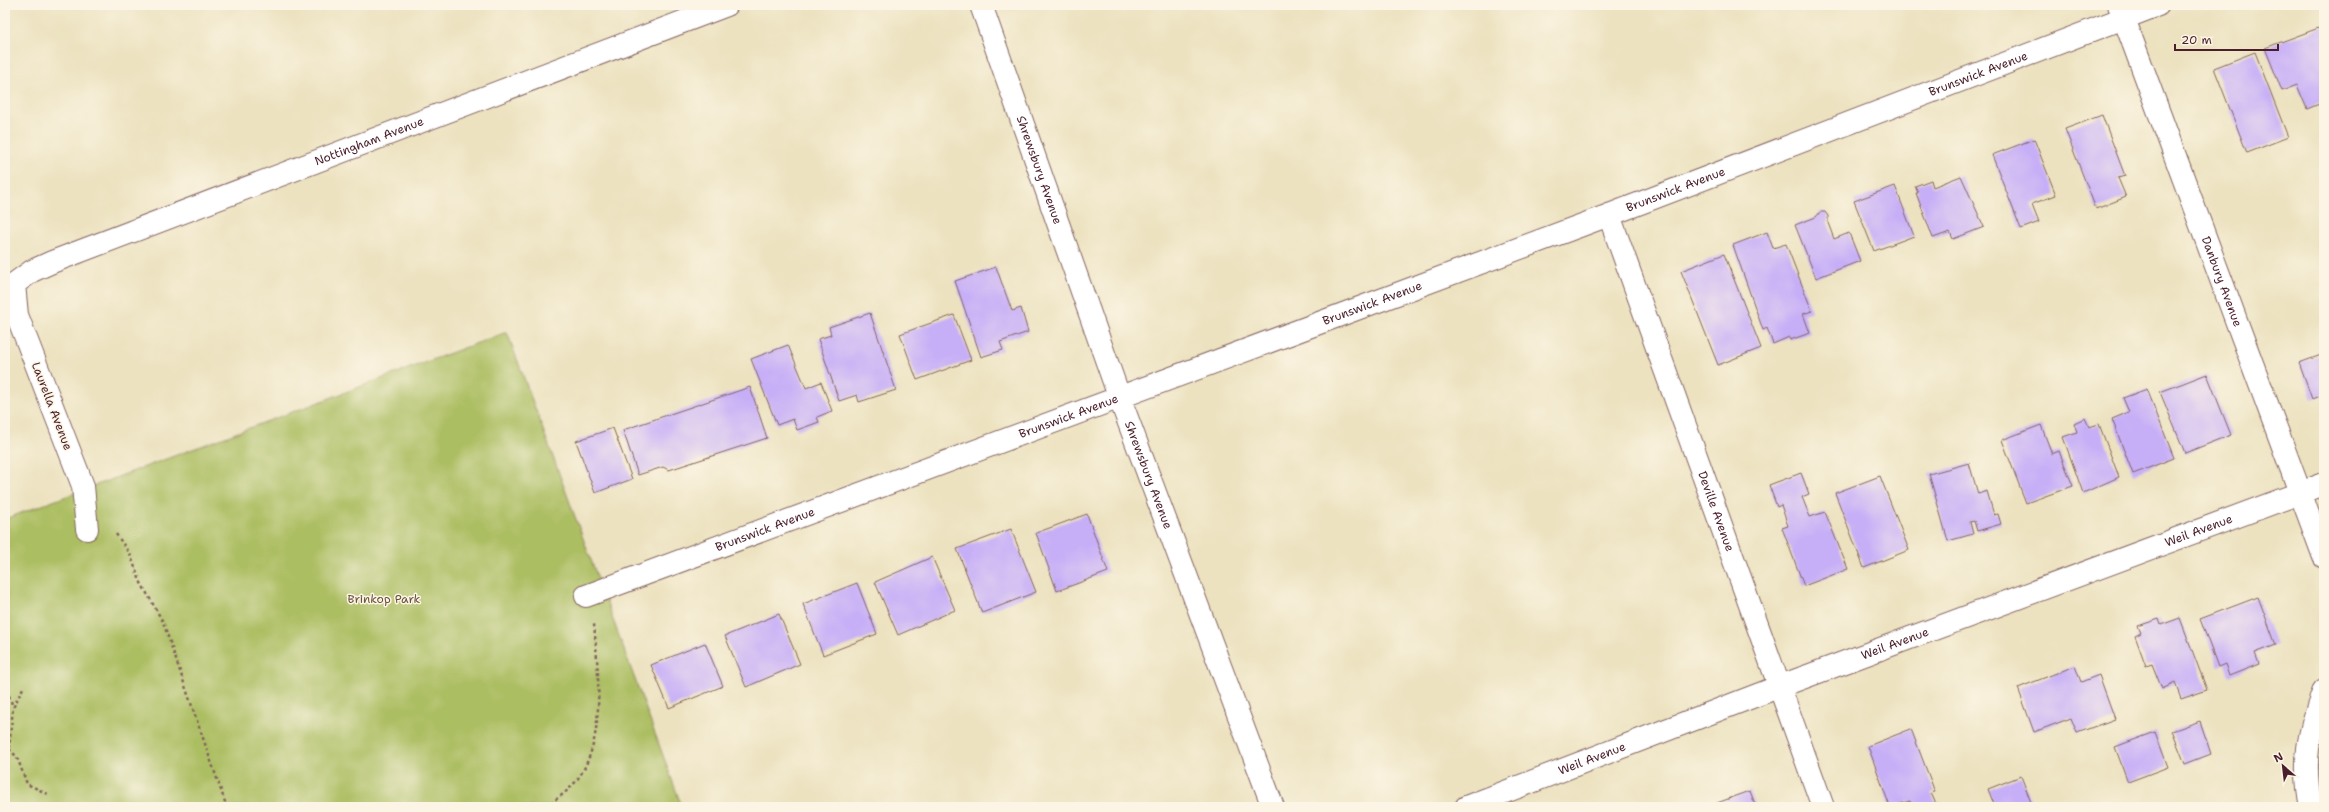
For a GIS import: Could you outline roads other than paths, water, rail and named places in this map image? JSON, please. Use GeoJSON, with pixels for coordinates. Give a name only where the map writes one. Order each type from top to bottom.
{"type":"FeatureCollection","features":[{"type":"Feature","properties":{"kind":"street","name":"Nottingham Avenue"},"geometry":{"type":"LineString","coordinates":[[14,284],[32,271],[52,262],[727,5]]}},
{"type":"Feature","properties":{"kind":"street","name":"Shrewsbury Avenue"},"geometry":{"type":"LineString","coordinates":[[981,5],[1120,399],[1273,807]]}},
{"type":"Feature","properties":{"kind":"street","name":"Brunswick Avenue"},"geometry":{"type":"LineString","coordinates":[[586,596],[1120,399],[1609,215],[2121,12],[2158,5]]}},
{"type":"Feature","properties":{"kind":"street","name":"Danbury Avenue"},"geometry":{"type":"LineString","coordinates":[[2121,12],[2299,494],[2324,557]]}},
{"type":"Feature","properties":{"kind":"street","name":"Deville Avenue"},"geometry":{"type":"LineString","coordinates":[[1609,215],[1822,807]]}},
{"type":"Feature","properties":{"kind":"street","name":"Laurella Avenue"},"geometry":{"type":"LineString","coordinates":[[14,284],[17,315],[83,486],[87,529]]}},
{"type":"Feature","properties":{"kind":"street","name":"Weil Avenue"},"geometry":{"type":"LineString","coordinates":[[1466,807],[1778,687],[2324,484]]}},
{"type":"Feature","properties":{"kind":"street"},"geometry":{"type":"LineString","coordinates":[[2311,807],[2306,781],[2306,754],[2312,723],[2324,690]]}},
{"type":"Feature","properties":{"kind":"park label","name":"Brinkop Park"},"geometry":{"type":"Point","coordinates":[384,599]}}]}
